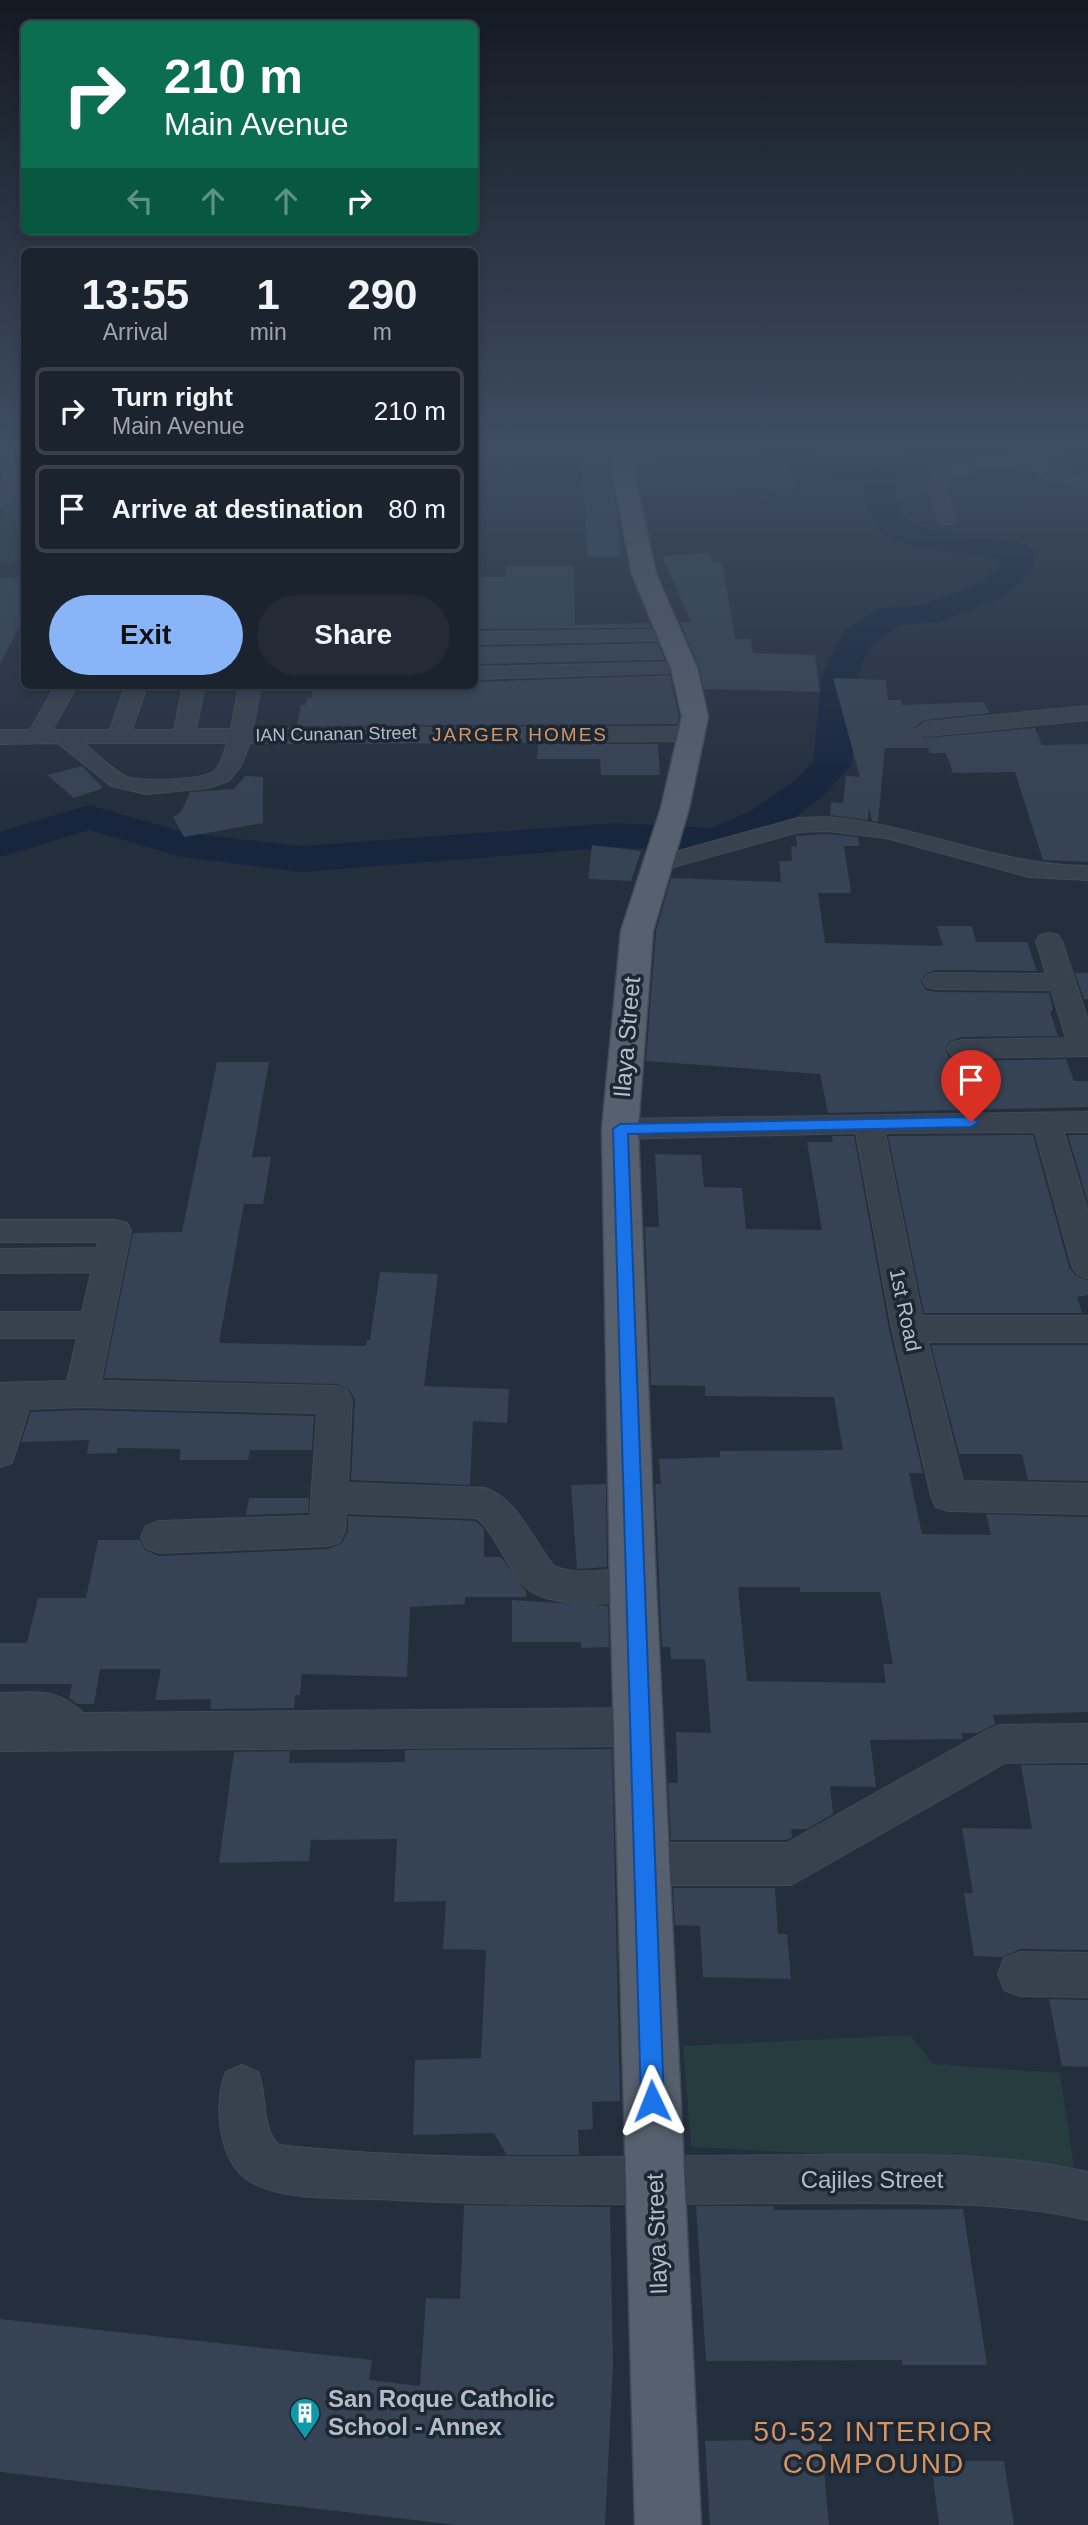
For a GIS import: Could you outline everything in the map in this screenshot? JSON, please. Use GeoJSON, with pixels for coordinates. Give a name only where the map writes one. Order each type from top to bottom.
{"type":"FeatureCollection","features":[{"type":"Feature","properties":{"kind":"main road","name":"Ilaya Street"},"geometry":{"type":"LineString","coordinates":[[641,562],[644,574],[684,668],[694,703],[691,734],[675,808],[657,860],[635,950],[620,1129],[633,1585],[668,2525]]}},
{"type":"Feature","properties":{"kind":"street"},"geometry":{"type":"LineString","coordinates":[[478,638],[669,636]]}},
{"type":"Feature","properties":{"kind":"street"},"geometry":{"type":"LineString","coordinates":[[478,673],[684,668]]}},
{"type":"Feature","properties":{"kind":"street"},"geometry":{"type":"LineString","coordinates":[[37,738],[64,689]]}},
{"type":"Feature","properties":{"kind":"street"},"geometry":{"type":"LineString","coordinates":[[119,737],[135,689]]}},
{"type":"Feature","properties":{"kind":"street"},"geometry":{"type":"LineString","coordinates":[[184,736],[193,689]]}},
{"type":"Feature","properties":{"kind":"street"},"geometry":{"type":"LineString","coordinates":[[65,738],[116,781],[128,787],[148,789],[221,777],[240,735],[249,689]]}},
{"type":"Feature","properties":{"kind":"street"},"geometry":{"type":"LineString","coordinates":[[926,729],[1088,713]]}},
{"type":"Feature","properties":{"kind":"street","name":"IAN Cunanan Street"},"geometry":{"type":"LineString","coordinates":[[0,737],[691,734]]}},
{"type":"Feature","properties":{"kind":"street"},"geometry":{"type":"LineString","coordinates":[[657,860],[799,825],[821,823],[872,828],[1028,870],[1088,873]]}},
{"type":"Feature","properties":{"kind":"street"},"geometry":{"type":"LineString","coordinates":[[961,1048],[1086,1047],[1049,942]]}},
{"type":"Feature","properties":{"kind":"street"},"geometry":{"type":"LineString","coordinates":[[936,981],[1062,982]]}},
{"type":"Feature","properties":{"kind":"street"},"geometry":{"type":"LineString","coordinates":[[1047,1122],[1088,1266]]}},
{"type":"Feature","properties":{"kind":"street"},"geometry":{"type":"LineString","coordinates":[[620,1129],[869,1123],[1088,1122]]}},
{"type":"Feature","properties":{"kind":"street","name":"1st Road"},"geometry":{"type":"LineString","coordinates":[[869,1123],[908,1329],[949,1496],[1088,1499]]}},
{"type":"Feature","properties":{"kind":"street"},"geometry":{"type":"LineString","coordinates":[[0,1231],[116,1231],[80,1394]]}},
{"type":"Feature","properties":{"kind":"street"},"geometry":{"type":"LineString","coordinates":[[0,1261],[108,1259]]}},
{"type":"Feature","properties":{"kind":"street"},"geometry":{"type":"LineString","coordinates":[[0,1325],[95,1325]]}},
{"type":"Feature","properties":{"kind":"street"},"geometry":{"type":"LineString","coordinates":[[908,1329],[1088,1329]]}},
{"type":"Feature","properties":{"kind":"street"},"geometry":{"type":"LineString","coordinates":[[0,1450],[8,1397],[80,1394],[335,1400],[327,1531],[159,1537]]}},
{"type":"Feature","properties":{"kind":"street"},"geometry":{"type":"LineString","coordinates":[[331,1497],[485,1503],[502,1516],[542,1579],[559,1585],[633,1585]]}},
{"type":"Feature","properties":{"kind":"street"},"geometry":{"type":"LineString","coordinates":[[0,1711],[54,1710],[76,1733]]}},
{"type":"Feature","properties":{"kind":"street"},"geometry":{"type":"LineString","coordinates":[[0,1732],[638,1727]]}},
{"type":"Feature","properties":{"kind":"street"},"geometry":{"type":"LineString","coordinates":[[643,1864],[791,1864],[1000,1744],[1088,1743]]}},
{"type":"Feature","properties":{"kind":"street"},"geometry":{"type":"LineString","coordinates":[[1020,1974],[1088,1975]]}},
{"type":"Feature","properties":{"kind":"street","name":"Cajiles Street"},"geometry":{"type":"LineString","coordinates":[[242,2088],[243,2129],[250,2144],[268,2166],[292,2170],[456,2179],[944,2179],[1049,2187],[1088,2196]]}},
{"type":"Feature","properties":{"kind":"green space"},"geometry":{"type":"Polygon","coordinates":[[[910,2035],[933,2064],[1060,2073],[1074,2167],[691,2147],[683,2046],[910,2035]]]}},
{"type":"Feature","properties":{"kind":"building"},"geometry":{"type":"Polygon","coordinates":[[[665,562],[722,562],[735,639],[751,639],[753,653],[815,655],[820,692],[704,689],[699,667],[680,622],[691,622],[665,562]]]}},
{"type":"Feature","properties":{"kind":"building"},"geometry":{"type":"Polygon","coordinates":[[[506,566],[574,566],[575,625],[649,623],[651,628],[478,629],[478,577],[506,577],[506,566]]]}},
{"type":"Feature","properties":{"kind":"building"},"geometry":{"type":"Polygon","coordinates":[[[21,577],[21,624],[0,664],[0,578],[21,577]]]}},
{"type":"Feature","properties":{"kind":"building"},"geometry":{"type":"Polygon","coordinates":[[[658,643],[665,660],[478,664],[478,647],[658,643]]]}},
{"type":"Feature","properties":{"kind":"building"},"geometry":{"type":"Polygon","coordinates":[[[670,675],[679,717],[678,724],[297,726],[301,705],[306,705],[312,689],[478,689],[478,682],[670,675]]]}},
{"type":"Feature","properties":{"kind":"building"},"geometry":{"type":"Polygon","coordinates":[[[833,678],[886,680],[888,700],[901,700],[902,705],[983,702],[990,713],[925,720],[913,728],[925,738],[1035,728],[1042,745],[1088,744],[1088,862],[1043,860],[1015,772],[953,773],[946,753],[930,753],[928,748],[885,748],[878,822],[872,821],[869,808],[868,820],[830,815],[831,802],[843,803],[846,776],[860,777],[833,678]]]}},
{"type":"Feature","properties":{"kind":"building"},"geometry":{"type":"Polygon","coordinates":[[[538,744],[658,744],[660,775],[601,775],[600,759],[537,759],[538,744]]]}},
{"type":"Feature","properties":{"kind":"building"},"geometry":{"type":"Polygon","coordinates":[[[82,766],[103,788],[74,798],[47,775],[82,766]]]}},
{"type":"Feature","properties":{"kind":"building"},"geometry":{"type":"Polygon","coordinates":[[[245,776],[263,777],[263,823],[184,837],[173,817],[181,812],[190,792],[234,789],[245,776]]]}},
{"type":"Feature","properties":{"kind":"building"},"geometry":{"type":"Polygon","coordinates":[[[827,834],[858,837],[859,846],[844,846],[851,893],[818,893],[825,943],[943,946],[937,926],[972,926],[976,942],[1027,942],[1037,971],[936,970],[925,974],[921,982],[926,990],[936,992],[1049,993],[1053,1011],[1050,1011],[1058,1036],[961,1037],[949,1042],[945,1050],[950,1058],[961,1061],[1066,1059],[1074,1081],[1088,1081],[1088,1107],[828,1113],[820,1074],[646,1061],[656,931],[671,878],[781,882],[779,861],[792,861],[791,846],[797,847],[796,836],[827,834]]]}},
{"type":"Feature","properties":{"kind":"building"},"geometry":{"type":"Polygon","coordinates":[[[592,845],[641,851],[631,881],[588,879],[592,845]]]}},
{"type":"Feature","properties":{"kind":"building"},"geometry":{"type":"Polygon","coordinates":[[[1075,973],[1088,973],[1088,999],[1084,999],[1075,973]]]}},
{"type":"Feature","properties":{"kind":"building"},"geometry":{"type":"Polygon","coordinates":[[[217,1062],[269,1062],[252,1157],[271,1157],[263,1204],[244,1204],[219,1343],[366,1346],[367,1340],[370,1340],[380,1272],[438,1274],[424,1386],[509,1389],[507,1423],[473,1421],[470,1485],[351,1480],[355,1400],[349,1389],[336,1384],[104,1378],[133,1233],[182,1232],[217,1062]]]}},
{"type":"Feature","properties":{"kind":"building"},"geometry":{"type":"Polygon","coordinates":[[[1033,1135],[1069,1267],[1076,1276],[1088,1280],[1088,1295],[1077,1297],[1082,1313],[924,1313],[888,1136],[1033,1135]]]}},
{"type":"Feature","properties":{"kind":"building"},"geometry":{"type":"Polygon","coordinates":[[[1068,1135],[1088,1135],[1088,1203],[1068,1135]]]}},
{"type":"Feature","properties":{"kind":"building"},"geometry":{"type":"Polygon","coordinates":[[[832,1136],[854,1136],[889,1330],[923,1473],[909,1473],[922,1534],[991,1535],[986,1514],[1088,1517],[1088,1712],[993,1715],[995,1724],[978,1733],[961,1733],[963,1739],[870,1740],[876,1787],[830,1786],[833,1814],[807,1829],[791,1829],[792,1837],[786,1840],[671,1840],[668,1783],[678,1783],[676,1732],[711,1733],[705,1659],[671,1659],[670,1647],[662,1647],[655,1484],[661,1484],[659,1459],[720,1457],[720,1451],[843,1450],[834,1397],[705,1396],[705,1386],[651,1385],[645,1227],[659,1227],[655,1154],[701,1155],[704,1187],[742,1188],[746,1229],[822,1230],[807,1142],[833,1142],[832,1136]],[[738,1587],[747,1681],[886,1683],[883,1664],[893,1664],[880,1592],[800,1592],[800,1587],[738,1587]]]}},
{"type":"Feature","properties":{"kind":"building"},"geometry":{"type":"Polygon","coordinates":[[[931,1345],[1088,1345],[1088,1481],[1028,1480],[1022,1454],[959,1454],[931,1345]]]}},
{"type":"Feature","properties":{"kind":"building"},"geometry":{"type":"Polygon","coordinates":[[[81,1410],[314,1416],[312,1450],[250,1450],[248,1460],[179,1460],[181,1449],[117,1448],[117,1453],[87,1454],[89,1440],[21,1442],[31,1412],[81,1410]]]}},
{"type":"Feature","properties":{"kind":"building"},"geometry":{"type":"Polygon","coordinates":[[[606,1484],[607,1567],[577,1569],[571,1485],[606,1484]]]}},
{"type":"Feature","properties":{"kind":"building"},"geometry":{"type":"Polygon","coordinates":[[[249,1498],[309,1498],[308,1513],[246,1515],[249,1498]]]}},
{"type":"Feature","properties":{"kind":"building"},"geometry":{"type":"Polygon","coordinates":[[[348,1516],[476,1521],[484,1529],[484,1557],[501,1557],[526,1591],[526,1597],[465,1597],[465,1604],[410,1607],[407,1677],[302,1674],[300,1695],[295,1695],[294,1708],[210,1709],[211,1699],[155,1700],[161,1669],[100,1669],[94,1704],[77,1704],[69,1698],[72,1684],[0,1684],[0,1643],[27,1643],[38,1598],[86,1598],[98,1540],[140,1540],[145,1550],[159,1556],[327,1549],[342,1543],[348,1531],[348,1516]]]}},
{"type":"Feature","properties":{"kind":"building"},"geometry":{"type":"Polygon","coordinates":[[[512,1600],[608,1606],[609,1647],[581,1648],[581,1642],[512,1642],[512,1600]]]}},
{"type":"Feature","properties":{"kind":"building"},"geometry":{"type":"Polygon","coordinates":[[[612,1749],[620,2101],[592,2102],[593,2129],[578,2130],[579,2155],[507,2155],[494,2133],[413,2135],[415,2060],[481,2058],[486,1950],[443,1949],[446,1901],[394,1902],[397,1839],[311,1840],[309,1861],[219,1863],[234,1752],[290,1751],[289,1763],[405,1762],[405,1750],[612,1749]]]}},
{"type":"Feature","properties":{"kind":"building"},"geometry":{"type":"Polygon","coordinates":[[[1021,1765],[1088,1765],[1088,1950],[1020,1949],[1002,1957],[974,1956],[964,1893],[973,1893],[962,1828],[1032,1829],[1021,1765]]]}},
{"type":"Feature","properties":{"kind":"building"},"geometry":{"type":"Polygon","coordinates":[[[673,1888],[775,1888],[778,1934],[787,1934],[791,1979],[703,1977],[700,1926],[675,1925],[673,1888]]]}},
{"type":"Feature","properties":{"kind":"building"},"geometry":{"type":"Polygon","coordinates":[[[1049,1999],[1088,2000],[1088,2067],[1062,2066],[1049,1999]]]}},
{"type":"Feature","properties":{"kind":"building","name":"San Roque Catholic School - Annex"},"geometry":{"type":"Polygon","coordinates":[[[464,2205],[610,2207],[613,2365],[605,2525],[457,2525],[0,2472],[0,2319],[372,2360],[369,2380],[420,2386],[426,2298],[460,2299],[464,2205]]]}},
{"type":"Feature","properties":{"kind":"building"},"geometry":{"type":"Polygon","coordinates":[[[696,2206],[774,2206],[774,2210],[963,2209],[987,2365],[902,2365],[902,2360],[706,2361],[696,2206]]]}},
{"type":"Feature","properties":{"kind":"building"},"geometry":{"type":"Polygon","coordinates":[[[821,2439],[829,2525],[710,2525],[705,2441],[821,2439]]]}},
{"type":"Feature","properties":{"kind":"building"},"geometry":{"type":"Polygon","coordinates":[[[931,2461],[1004,2461],[1014,2525],[939,2525],[931,2461]]]}},
{"type":"Feature","properties":{"kind":"waterway"},"geometry":{"type":"LineString","coordinates":[[0,845],[89,817],[182,845],[301,859],[616,835],[718,841],[765,820],[807,790],[832,765],[840,674],[856,640],[892,615],[927,615],[992,590],[1015,570],[1016,562]]}},
{"type":"Feature","properties":{"kind":"place","name":"San Roque Catholic School - Annex"},"geometry":{"type":"Point","coordinates":[305,2440]}},
{"type":"Feature","properties":{"kind":"district","name":"JARGER HOMES"},"geometry":{"type":"Point","coordinates":[520,734]}},
{"type":"Feature","properties":{"kind":"district","name":"50-52 INTERIOR COMPOUND"},"geometry":{"type":"Point","coordinates":[874,2447]}},
{"type":"Feature","properties":{"kind":"route"},"geometry":{"type":"LineString","coordinates":[[652,2101],[629,1474],[620,1129],[971,1122]]}}]}
